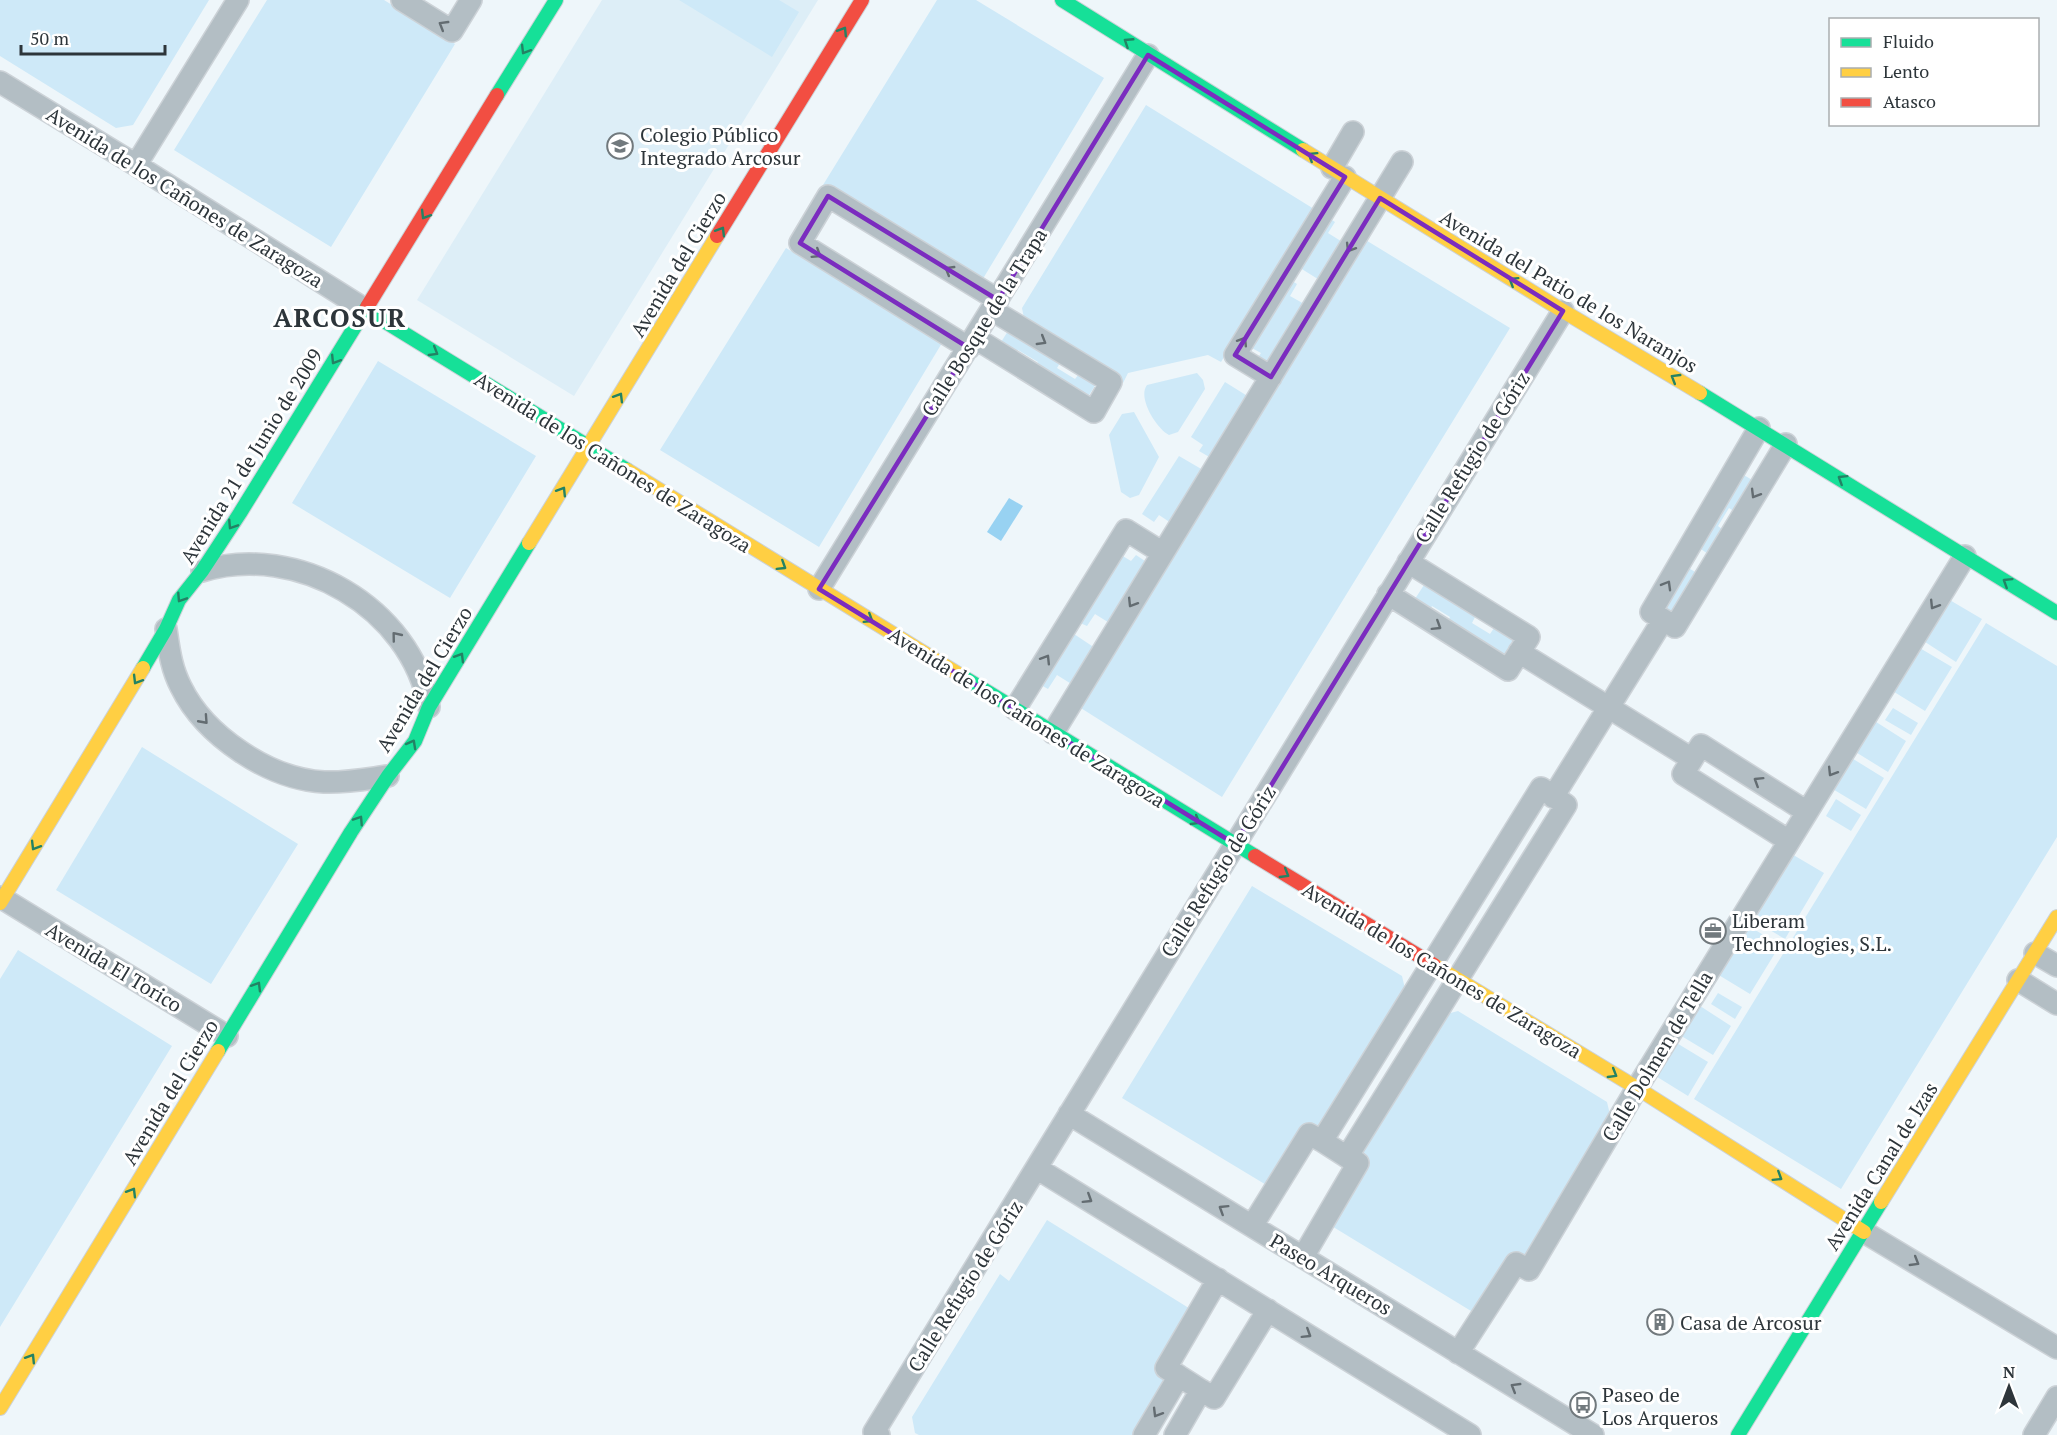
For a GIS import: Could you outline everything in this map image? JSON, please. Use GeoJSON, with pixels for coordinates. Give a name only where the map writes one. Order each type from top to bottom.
{"type":"FeatureCollection","features":[{"type":"Feature","properties":{"kind":"street"},"geometry":{"type":"LineString","coordinates":[[136,165],[238,0]]}},
{"type":"Feature","properties":{"kind":"street"},"geometry":{"type":"LineString","coordinates":[[402,0],[452,31],[471,0]]}},
{"type":"Feature","properties":{"kind":"street","name":"Avenida 21 de Junio de 2009"},"geometry":{"type":"LineString","coordinates":[[1,899],[166,629],[179,600],[202,571],[366,310],[556,0]]}},
{"type":"Feature","properties":{"kind":"street","name":"Avenida del Cierzo"},"geometry":{"type":"LineString","coordinates":[[0,1408],[388,776],[415,741],[429,707],[862,0]]}},
{"type":"Feature","properties":{"kind":"street","name":"Avenida del Patio de los Naranjos"},"geometry":{"type":"LineString","coordinates":[[1062,0],[1339,173],[1563,311],[1786,444],[2057,613]]}},
{"type":"Feature","properties":{"kind":"street","name":"Calle Bosque de la Trapa"},"geometry":{"type":"LineString","coordinates":[[819,589],[1148,55]]}},
{"type":"Feature","properties":{"kind":"street","name":"Avenida de los Cañones de Zaragoza"},"geometry":{"type":"LineString","coordinates":[[0,82],[819,589],[1637,1088],[1864,1232],[2057,1348]]}},
{"type":"Feature","properties":{"kind":"street"},"geometry":{"type":"LineString","coordinates":[[1271,377],[1234,355],[1339,173],[1353,132]]}},
{"type":"Feature","properties":{"kind":"street"},"geometry":{"type":"LineString","coordinates":[[1053,733],[1402,162]]}},
{"type":"Feature","properties":{"kind":"street"},"geometry":{"type":"LineString","coordinates":[[828,196],[995,305],[1111,382],[1094,412],[800,243],[828,196]]}},
{"type":"Feature","properties":{"kind":"street","name":"Calle Refugio de Góriz"},"geometry":{"type":"LineString","coordinates":[[877,1433],[1234,844],[1563,311]]}},
{"type":"Feature","properties":{"kind":"street"},"geometry":{"type":"LineString","coordinates":[[1759,428],[1651,612],[1663,620],[1675,627],[1786,444]]}},
{"type":"Feature","properties":{"kind":"street"},"geometry":{"type":"LineString","coordinates":[[1015,709],[1126,530],[1162,553]]}},
{"type":"Feature","properties":{"kind":"street","name":"Calle Dolmen de Tella"},"geometry":{"type":"LineString","coordinates":[[1458,1353],[1516,1263],[1528,1270],[1637,1088],[1965,556]]}},
{"type":"Feature","properties":{"kind":"street"},"geometry":{"type":"LineString","coordinates":[[1388,594],[1508,670],[1529,637],[1408,562]]}},
{"type":"Feature","properties":{"kind":"street"},"geometry":{"type":"LineString","coordinates":[[202,571],[235,564],[268,564],[289,567],[337,586],[362,602],[394,634],[416,666],[426,689],[429,707]]}},
{"type":"Feature","properties":{"kind":"street"},"geometry":{"type":"LineString","coordinates":[[1553,797],[1663,620]]}},
{"type":"Feature","properties":{"kind":"street"},"geometry":{"type":"LineString","coordinates":[[166,629],[173,668],[189,701],[219,734],[242,752],[276,770],[322,782],[348,782],[388,776]]}},
{"type":"Feature","properties":{"kind":"street"},"geometry":{"type":"LineString","coordinates":[[1519,652],[1692,759]]}},
{"type":"Feature","properties":{"kind":"street"},"geometry":{"type":"LineString","coordinates":[[1789,841],[1683,774],[1701,745],[1808,812]]}},
{"type":"Feature","properties":{"kind":"street"},"geometry":{"type":"LineString","coordinates":[[1322,1141],[1541,788],[1566,805],[1347,1157]]}},
{"type":"Feature","properties":{"kind":"street","name":"Avenida El Torico"},"geometry":{"type":"LineString","coordinates":[[1,899],[227,1036]]}},
{"type":"Feature","properties":{"kind":"street","name":"Avenida Canal de Izas"},"geometry":{"type":"LineString","coordinates":[[1738,1435],[2057,917]]}},
{"type":"Feature","properties":{"kind":"street"},"geometry":{"type":"LineString","coordinates":[[2035,952],[2057,966]]}},
{"type":"Feature","properties":{"kind":"street"},"geometry":{"type":"LineString","coordinates":[[2018,980],[2057,1004]]}},
{"type":"Feature","properties":{"kind":"street","name":"Paseo Arqueros"},"geometry":{"type":"LineString","coordinates":[[1069,1114],[1593,1435]]}},
{"type":"Feature","properties":{"kind":"street"},"geometry":{"type":"LineString","coordinates":[[1252,1226],[1309,1134],[1358,1163],[1302,1257]]}},
{"type":"Feature","properties":{"kind":"street"},"geometry":{"type":"LineString","coordinates":[[1038,1169],[1470,1435]]}},
{"type":"Feature","properties":{"kind":"street"},"geometry":{"type":"LineString","coordinates":[[1218,1279],[1166,1368],[1201,1390],[1214,1398],[1268,1310]]}},
{"type":"Feature","properties":{"kind":"street"},"geometry":{"type":"LineString","coordinates":[[1144,1435],[1179,1376]]}},
{"type":"Feature","properties":{"kind":"street"},"geometry":{"type":"LineString","coordinates":[[1175,1435],[1201,1390]]}},
{"type":"Feature","properties":{"kind":"street"},"geometry":{"type":"LineString","coordinates":[[2034,1435],[2057,1397]]}},
{"type":"Feature","properties":{"kind":"highlighted area"},"geometry":{"type":"Polygon","coordinates":[[[1148,55],[1345,177],[1235,355],[1271,377],[1380,198],[1563,311],[1235,844],[819,589],[969,348],[800,243],[828,196],[998,300],[1148,55]]]}},
{"type":"Feature","properties":{"kind":"shaded area"},"geometry":{"type":"Polygon","coordinates":[[[0,0],[209,0],[133,125],[116,128],[0,56],[0,0]]]}},
{"type":"Feature","properties":{"kind":"shaded area"},"geometry":{"type":"Polygon","coordinates":[[[267,0],[384,0],[455,44],[331,247],[174,150],[267,0]]]}},
{"type":"Feature","properties":{"kind":"shaded area","name":"Colegio Público Integrado Arcosur"},"geometry":{"type":"Polygon","coordinates":[[[602,0],[818,0],[574,396],[417,300],[602,0]]]}},
{"type":"Feature","properties":{"kind":"shaded area"},"geometry":{"type":"Polygon","coordinates":[[[679,0],[779,0],[799,12],[772,57],[679,0]]]}},
{"type":"Feature","properties":{"kind":"shaded area"},"geometry":{"type":"Polygon","coordinates":[[[937,0],[976,0],[1104,78],[981,282],[823,185],[937,0]]]}},
{"type":"Feature","properties":{"kind":"shaded area"},"geometry":{"type":"Polygon","coordinates":[[[1146,105],[1314,209],[1221,362],[1208,355],[1128,373],[1123,383],[1025,323],[1022,308],[1146,105]]]}},
{"type":"Feature","properties":{"kind":"shaded area"},"geometry":{"type":"Polygon","coordinates":[[[1327,217],[1335,222],[1328,233],[1344,243],[1321,281],[1297,266],[1327,217]]]}},
{"type":"Feature","properties":{"kind":"shaded area"},"geometry":{"type":"Polygon","coordinates":[[[1364,239],[1510,328],[1222,797],[1076,705],[1364,239]]]}},
{"type":"Feature","properties":{"kind":"shaded area"},"geometry":{"type":"Polygon","coordinates":[[[786,248],[942,343],[819,547],[660,450],[786,248]]]}},
{"type":"Feature","properties":{"kind":"shaded area"},"geometry":{"type":"Polygon","coordinates":[[[1289,279],[1297,284],[1290,296],[1306,305],[1269,366],[1257,359],[1261,353],[1248,346],[1289,279]]]}},
{"type":"Feature","properties":{"kind":"shaded area"},"geometry":{"type":"Polygon","coordinates":[[[1008,331],[1060,363],[1057,368],[1075,379],[1079,374],[1096,384],[1086,400],[1034,368],[1038,362],[1018,350],[1014,357],[998,347],[1008,331]]]}},
{"type":"Feature","properties":{"kind":"shaded area"},"geometry":{"type":"Polygon","coordinates":[[[378,361],[536,456],[450,598],[292,503],[378,361]]]}},
{"type":"Feature","properties":{"kind":"shaded area"},"geometry":{"type":"Polygon","coordinates":[[[1197,373],[1203,380],[1205,389],[1178,432],[1169,435],[1154,420],[1146,405],[1147,385],[1197,373]]]}},
{"type":"Feature","properties":{"kind":"shaded area"},"geometry":{"type":"Polygon","coordinates":[[[1225,382],[1249,397],[1211,458],[1199,451],[1203,445],[1191,437],[1225,382]]]}},
{"type":"Feature","properties":{"kind":"shaded area"},"geometry":{"type":"Polygon","coordinates":[[[1134,412],[1159,457],[1139,495],[1130,498],[1121,492],[1109,435],[1122,414],[1134,412]]]}},
{"type":"Feature","properties":{"kind":"shaded area"},"geometry":{"type":"Polygon","coordinates":[[[1179,456],[1203,470],[1171,523],[1159,515],[1154,522],[1142,514],[1179,456]]]}},
{"type":"Feature","properties":{"kind":"shaded area"},"geometry":{"type":"Polygon","coordinates":[[[1742,474],[1754,481],[1735,512],[1729,508],[1718,526],[1723,530],[1708,554],[1698,547],[1742,474]]]}},
{"type":"Feature","properties":{"kind":"shaded area"},"geometry":{"type":"Polygon","coordinates":[[[1121,555],[1131,561],[1136,555],[1148,563],[1111,624],[1095,614],[1087,626],[1078,622],[1121,555]]]}},
{"type":"Feature","properties":{"kind":"shaded area"},"geometry":{"type":"Polygon","coordinates":[[[1685,566],[1697,573],[1671,614],[1660,607],[1685,566]]]}},
{"type":"Feature","properties":{"kind":"shaded area"},"geometry":{"type":"Polygon","coordinates":[[[1424,585],[1475,617],[1472,623],[1490,634],[1494,628],[1513,640],[1502,658],[1447,624],[1450,617],[1432,606],[1429,612],[1413,602],[1424,585]]]}},
{"type":"Feature","properties":{"kind":"shaded area"},"geometry":{"type":"Polygon","coordinates":[[[1948,599],[1982,619],[1956,662],[1922,640],[1948,599]]]}},
{"type":"Feature","properties":{"kind":"shaded area"},"geometry":{"type":"Polygon","coordinates":[[[1986,623],[2057,666],[2057,837],[1841,1189],[1694,1099],[1986,623]]]}},
{"type":"Feature","properties":{"kind":"shaded area"},"geometry":{"type":"Polygon","coordinates":[[[1071,632],[1095,648],[1073,685],[1057,675],[1048,689],[1039,684],[1071,632]]]}},
{"type":"Feature","properties":{"kind":"shaded area"},"geometry":{"type":"Polygon","coordinates":[[[1918,647],[1952,667],[1925,711],[1891,690],[1918,647]]]}},
{"type":"Feature","properties":{"kind":"shaded area"},"geometry":{"type":"Polygon","coordinates":[[[1893,708],[1918,723],[1911,735],[1885,720],[1893,708]]]}},
{"type":"Feature","properties":{"kind":"shaded area"},"geometry":{"type":"Polygon","coordinates":[[[1873,720],[1906,741],[1888,772],[1854,751],[1873,720]]]}},
{"type":"Feature","properties":{"kind":"shaded area"},"geometry":{"type":"Polygon","coordinates":[[[142,747],[298,844],[211,984],[56,890],[142,747]]]}},
{"type":"Feature","properties":{"kind":"shaded area"},"geometry":{"type":"Polygon","coordinates":[[[1850,757],[1884,778],[1866,809],[1831,788],[1850,757]]]}},
{"type":"Feature","properties":{"kind":"shaded area"},"geometry":{"type":"Polygon","coordinates":[[[1836,799],[1861,815],[1851,831],[1826,816],[1836,799]]]}},
{"type":"Feature","properties":{"kind":"shaded area"},"geometry":{"type":"Polygon","coordinates":[[[1790,853],[1824,873],[1785,939],[1751,919],[1790,853]]]}},
{"type":"Feature","properties":{"kind":"shaded area"},"geometry":{"type":"Polygon","coordinates":[[[1252,886],[1402,976],[1406,993],[1319,1133],[1268,1186],[1122,1098],[1252,886]]]}},
{"type":"Feature","properties":{"kind":"shaded area"},"geometry":{"type":"Polygon","coordinates":[[[1747,925],[1780,945],[1750,994],[1717,974],[1747,925]]]}},
{"type":"Feature","properties":{"kind":"shaded area"},"geometry":{"type":"Polygon","coordinates":[[[18,950],[172,1046],[0,1327],[0,979],[18,950]]]}},
{"type":"Feature","properties":{"kind":"shaded area"},"geometry":{"type":"Polygon","coordinates":[[[1718,993],[1742,1007],[1735,1019],[1711,1004],[1718,993]]]}},
{"type":"Feature","properties":{"kind":"shaded area"},"geometry":{"type":"Polygon","coordinates":[[[1697,1004],[1731,1026],[1713,1055],[1678,1034],[1697,1004]]]}},
{"type":"Feature","properties":{"kind":"shaded area"},"geometry":{"type":"Polygon","coordinates":[[[1458,1011],[1607,1102],[1611,1119],[1525,1259],[1476,1314],[1330,1225],[1356,1156],[1443,1015],[1458,1011]]]}},
{"type":"Feature","properties":{"kind":"shaded area"},"geometry":{"type":"Polygon","coordinates":[[[1675,1042],[1708,1062],[1688,1096],[1654,1075],[1675,1042]]]}},
{"type":"Feature","properties":{"kind":"shaded area"},"geometry":{"type":"Polygon","coordinates":[[[1047,1220],[1192,1310],[1156,1370],[1167,1379],[1133,1435],[919,1435],[915,1433],[912,1417],[1000,1274],[1009,1281],[1047,1220]]]}},
{"type":"Feature","properties":{"kind":"water"},"geometry":{"type":"Polygon","coordinates":[[[1009,498],[1023,506],[1001,541],[987,532],[1009,498]]]}},
{"type":"Feature","properties":{"kind":"traffic: fast"},"geometry":{"type":"LineString","coordinates":[[497,95],[556,0]]}},
{"type":"Feature","properties":{"kind":"traffic: fast"},"geometry":{"type":"LineString","coordinates":[[1062,0],[1303,150]]}},
{"type":"Feature","properties":{"kind":"traffic: fast"},"geometry":{"type":"LineString","coordinates":[[143,668],[166,629],[179,600],[202,571],[240,513],[367,307]]}},
{"type":"Feature","properties":{"kind":"traffic: fast"},"geometry":{"type":"LineString","coordinates":[[366,310],[627,470]]}},
{"type":"Feature","properties":{"kind":"traffic: fast"},"geometry":{"type":"LineString","coordinates":[[1700,393],[2057,613]]}},
{"type":"Feature","properties":{"kind":"traffic: fast"},"geometry":{"type":"LineString","coordinates":[[218,1051],[351,832],[388,776],[415,741],[429,707],[529,543]]}},
{"type":"Feature","properties":{"kind":"traffic: fast"},"geometry":{"type":"LineString","coordinates":[[960,675],[1255,856]]}},
{"type":"Feature","properties":{"kind":"traffic: fast"},"geometry":{"type":"LineString","coordinates":[[1738,1435],[1881,1202]]}},
{"type":"Feature","properties":{"kind":"traffic: slow"},"geometry":{"type":"LineString","coordinates":[[1303,150],[1700,393]]}},
{"type":"Feature","properties":{"kind":"traffic: slow"},"geometry":{"type":"LineString","coordinates":[[529,543],[717,236]]}},
{"type":"Feature","properties":{"kind":"traffic: slow"},"geometry":{"type":"LineString","coordinates":[[627,470],[960,675]]}},
{"type":"Feature","properties":{"kind":"traffic: slow"},"geometry":{"type":"LineString","coordinates":[[0,903],[143,668]]}},
{"type":"Feature","properties":{"kind":"traffic: slow"},"geometry":{"type":"LineString","coordinates":[[1881,1202],[2057,917]]}},
{"type":"Feature","properties":{"kind":"traffic: slow"},"geometry":{"type":"LineString","coordinates":[[1434,965],[1637,1088],[1864,1232]]}},
{"type":"Feature","properties":{"kind":"traffic: slow"},"geometry":{"type":"LineString","coordinates":[[0,1408],[218,1051]]}},
{"type":"Feature","properties":{"kind":"traffic: jam"},"geometry":{"type":"LineString","coordinates":[[717,236],[862,0]]}},
{"type":"Feature","properties":{"kind":"traffic: jam"},"geometry":{"type":"LineString","coordinates":[[367,307],[497,95]]}},
{"type":"Feature","properties":{"kind":"traffic: jam"},"geometry":{"type":"LineString","coordinates":[[1255,856],[1434,965]]}},
{"type":"Feature","properties":{"kind":"place","name":"Colegio Público Integrado Arcosur"},"geometry":{"type":"Point","coordinates":[620,146]}},
{"type":"Feature","properties":{"kind":"place","name":"Liberam Technologies, S.L."},"geometry":{"type":"Point","coordinates":[1713,931]}},
{"type":"Feature","properties":{"kind":"place","name":"Casa de Arcosur"},"geometry":{"type":"Point","coordinates":[1660,1322]}},
{"type":"Feature","properties":{"kind":"place","name":"Paseo de Los Arqueros"},"geometry":{"type":"Point","coordinates":[1583,1405]}},
{"type":"Feature","properties":{"kind":"district","name":"ARCOSUR"},"geometry":{"type":"Point","coordinates":[340,317]}}]}
